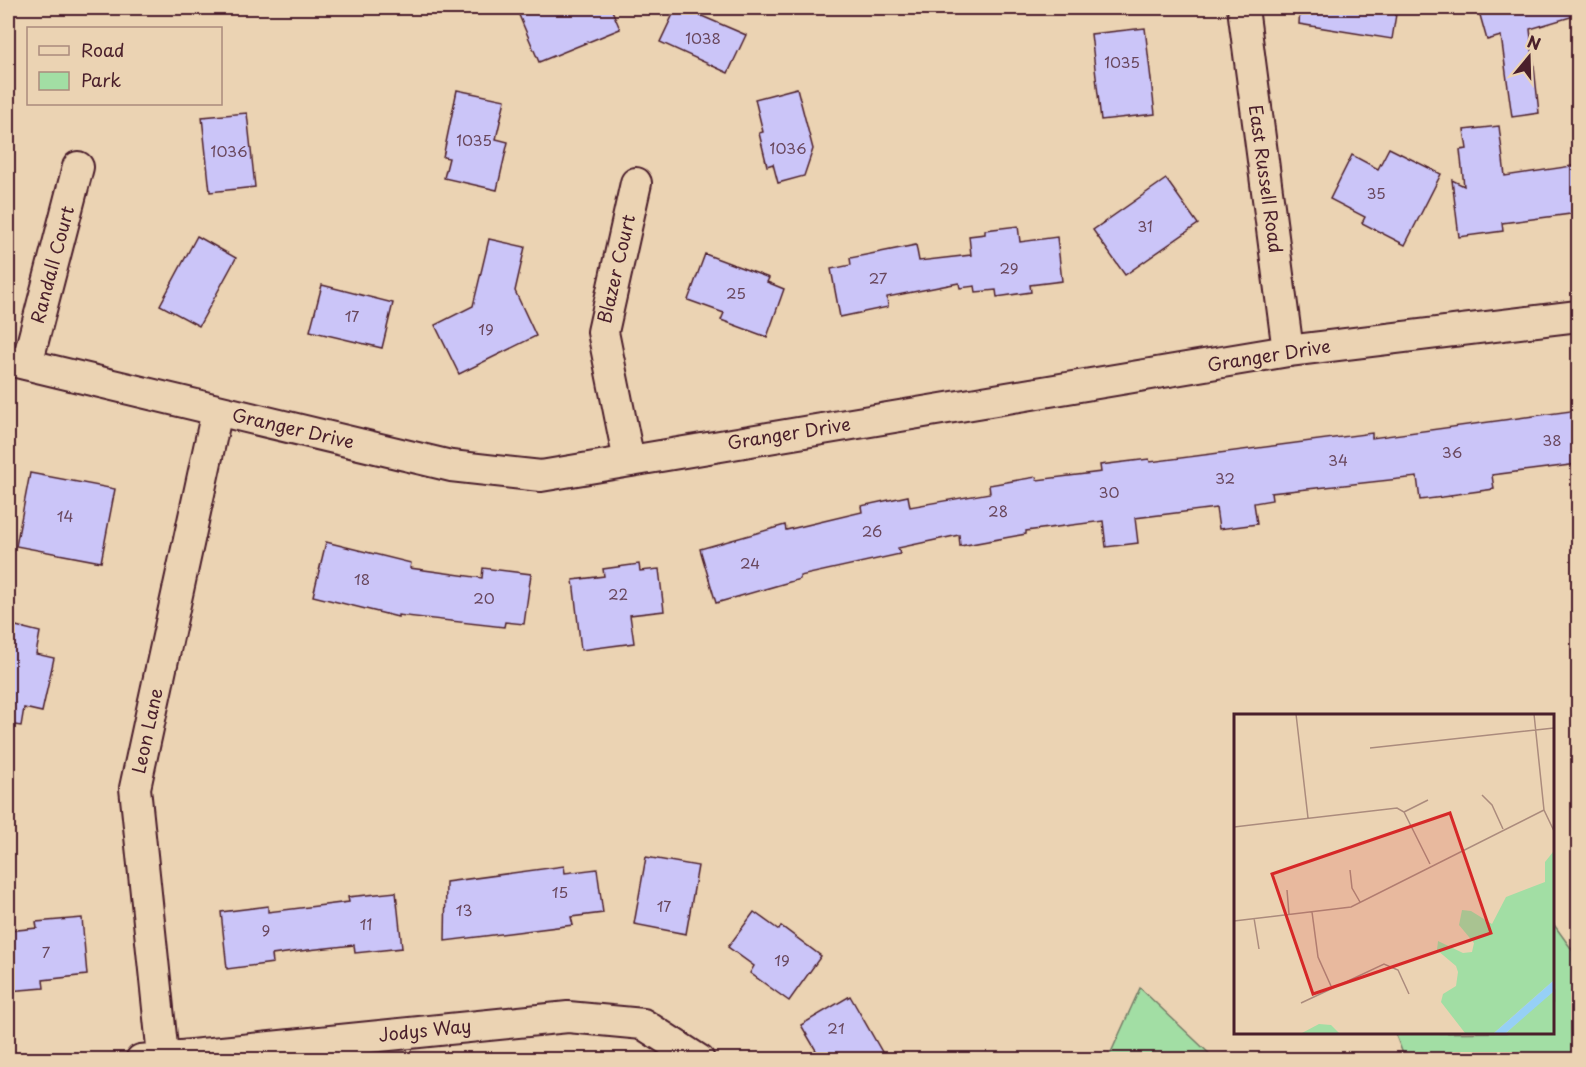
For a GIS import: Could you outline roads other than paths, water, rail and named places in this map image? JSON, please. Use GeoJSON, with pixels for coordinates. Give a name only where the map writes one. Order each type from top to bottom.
{"type":"FeatureCollection","features":[{"type":"Feature","properties":{"kind":"street","name":"East Russell Road"},"geometry":{"type":"LineString","coordinates":[[1243,8],[1288,351]]}},
{"type":"Feature","properties":{"kind":"street","name":"Randall Court"},"geometry":{"type":"LineString","coordinates":[[17,362],[78,166]]}},
{"type":"Feature","properties":{"kind":"street","name":"Blazer Court"},"geometry":{"type":"LineString","coordinates":[[629,461],[603,332],[636,183]]}},
{"type":"Feature","properties":{"kind":"street","name":"Granger Drive"},"geometry":{"type":"LineString","coordinates":[[17,362],[451,466],[541,476],[1288,351],[1578,316]]}},
{"type":"Feature","properties":{"kind":"street","name":"Leon Lane"},"geometry":{"type":"LineString","coordinates":[[152,1058],[135,788],[217,411]]}},
{"type":"Feature","properties":{"kind":"street","name":"Jodys Way"},"geometry":{"type":"LineString","coordinates":[[152,1058],[568,1017],[643,1024],[699,1059]]}}]}
